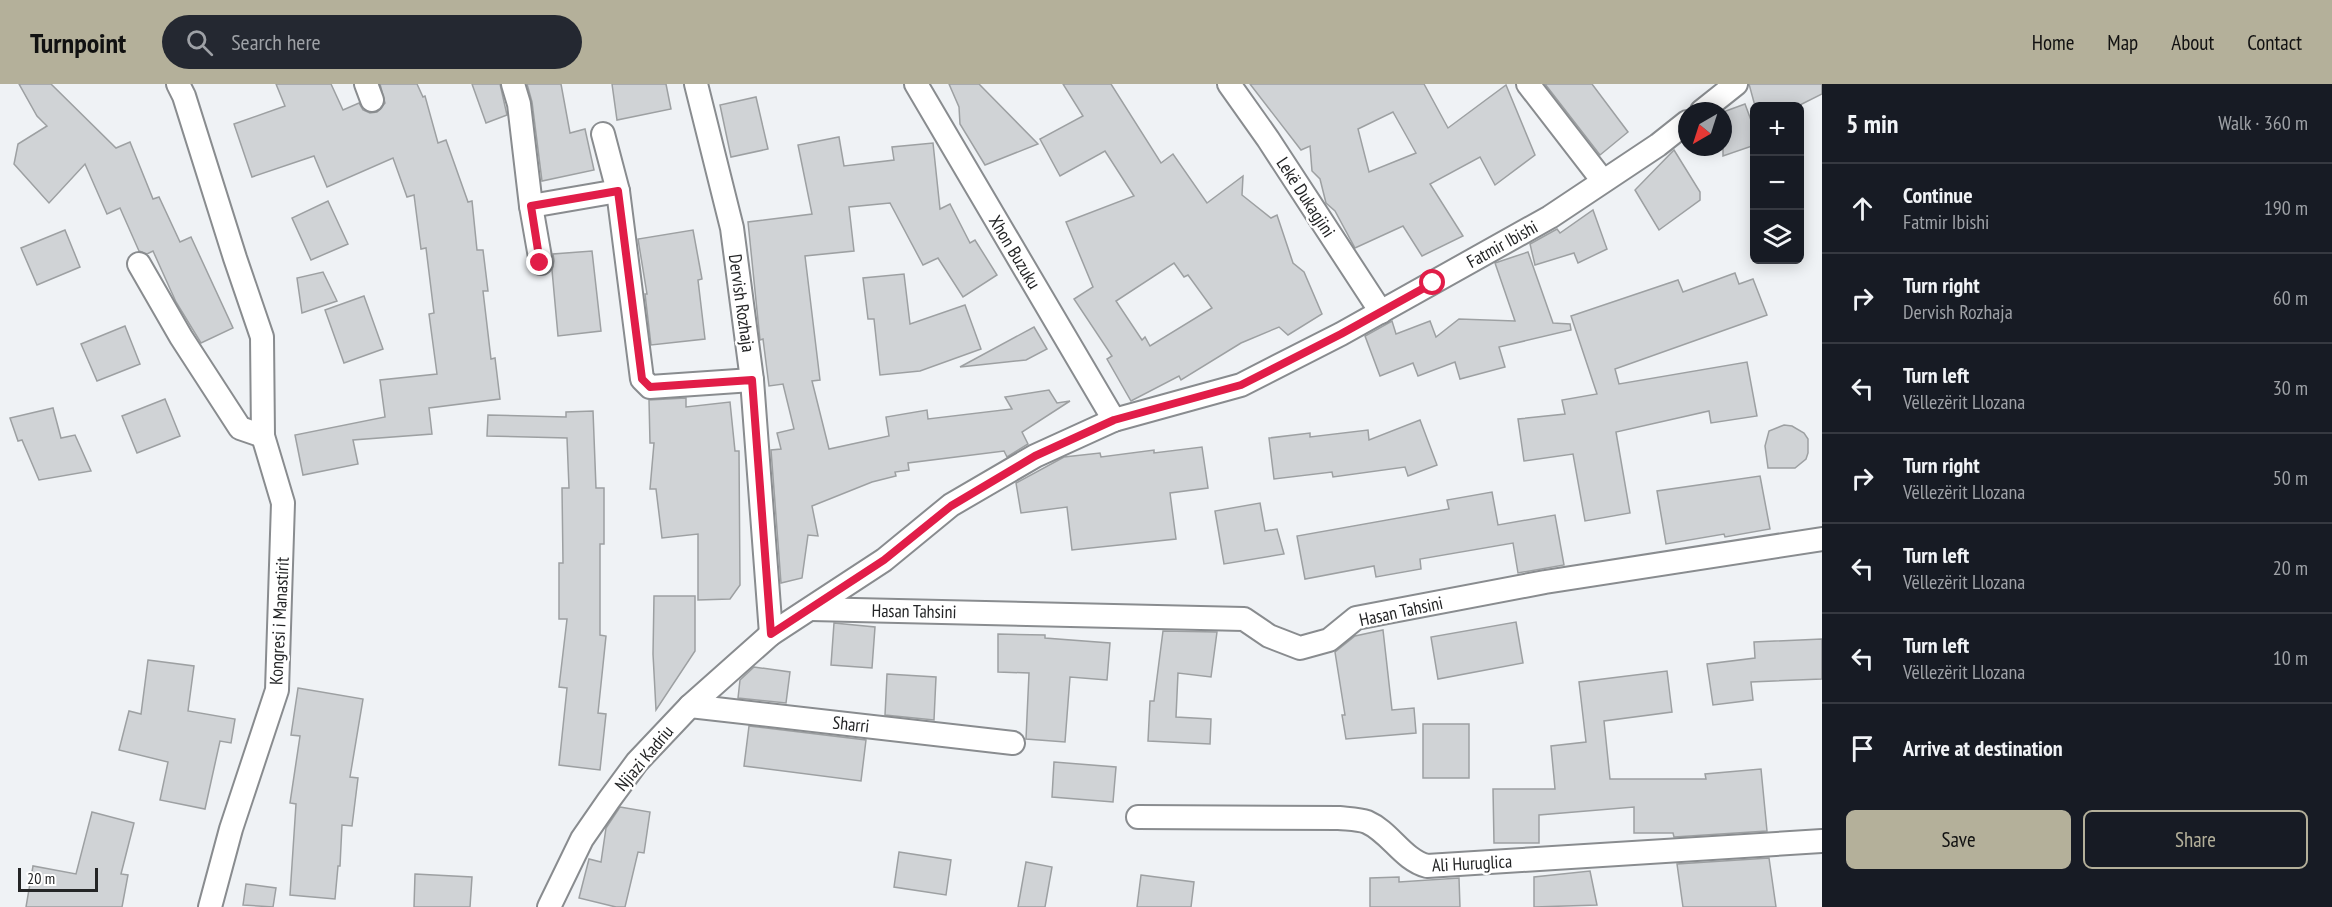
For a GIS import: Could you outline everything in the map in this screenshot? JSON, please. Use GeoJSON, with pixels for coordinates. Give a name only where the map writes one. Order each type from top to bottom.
{"type":"FeatureCollection","features":[{"type":"Feature","properties":{"kind":"street","name":"Kongresi i Manastirit"},"geometry":{"type":"LineString","coordinates":[[178,84],[184,96],[262,337],[263,436],[283,503],[277,690],[231,829],[210,907]]}},
{"type":"Feature","properties":{"kind":"street"},"geometry":{"type":"LineString","coordinates":[[513,84],[519,104],[540,263]]}},
{"type":"Feature","properties":{"kind":"street","name":"Dervish Rozhaja"},"geometry":{"type":"LineString","coordinates":[[696,84],[732,228],[752,380],[771,634]]}},
{"type":"Feature","properties":{"kind":"street","name":"Xhon Buzuku"},"geometry":{"type":"LineString","coordinates":[[916,84],[1114,420]]}},
{"type":"Feature","properties":{"kind":"street","name":"Lekë Dukagjini"},"geometry":{"type":"LineString","coordinates":[[1229,84],[1268,139],[1381,312]]}},
{"type":"Feature","properties":{"kind":"street"},"geometry":{"type":"LineString","coordinates":[[1528,84],[1603,181]]}},
{"type":"Feature","properties":{"kind":"street"},"geometry":{"type":"LineString","coordinates":[[1713,102],[1736,84]]}},
{"type":"Feature","properties":{"kind":"street","name":"Fatmir Ibishi"},"geometry":{"type":"LineString","coordinates":[[771,634],[884,560],[951,506],[1035,456],[1114,420],[1241,385],[1381,312],[1550,217],[1678,129]]}},
{"type":"Feature","properties":{"kind":"street"},"geometry":{"type":"LineString","coordinates":[[603,134],[618,191],[642,379],[650,387],[752,380]]}},
{"type":"Feature","properties":{"kind":"street"},"geometry":{"type":"LineString","coordinates":[[531,206],[618,191]]}},
{"type":"Feature","properties":{"kind":"street"},"geometry":{"type":"LineString","coordinates":[[139,264],[181,337],[240,428],[263,436]]}},
{"type":"Feature","properties":{"kind":"street","name":"Hasan Tahsini"},"geometry":{"type":"LineString","coordinates":[[811,609],[1244,619],[1269,636],[1300,648],[1329,640],[1356,618],[1545,582],[1822,539]]}},
{"type":"Feature","properties":{"kind":"street","name":"Njiazi Kadriu"},"geometry":{"type":"LineString","coordinates":[[549,907],[582,839],[637,762],[690,706],[771,634]]}},
{"type":"Feature","properties":{"kind":"street","name":"Sharri"},"geometry":{"type":"LineString","coordinates":[[690,706],[1013,743]]}},
{"type":"Feature","properties":{"kind":"street","name":"Ali Huruglica"},"geometry":{"type":"LineString","coordinates":[[1138,817],[1339,818],[1367,822],[1400,847],[1415,863],[1427,866],[1822,841]]}},
{"type":"Feature","properties":{"kind":"building"},"geometry":{"type":"Polygon","coordinates":[[[19,84],[51,84],[116,148],[130,142],[153,199],[159,197],[180,242],[191,237],[233,328],[201,343],[176,302],[153,251],[147,254],[139,251],[120,208],[107,214],[85,164],[49,203],[14,164],[18,144],[47,126],[37,116],[19,84]]]}},
{"type":"Feature","properties":{"kind":"building"},"geometry":{"type":"Polygon","coordinates":[[[276,84],[331,84],[343,110],[359,103],[363,110],[370,113],[377,112],[385,103],[380,84],[417,84],[423,97],[425,96],[438,143],[446,140],[468,202],[472,201],[477,250],[483,250],[488,291],[483,291],[491,359],[495,358],[500,399],[429,408],[432,434],[353,440],[358,464],[303,475],[295,435],[385,417],[380,380],[437,374],[429,314],[434,313],[426,248],[421,249],[414,195],[407,197],[393,158],[327,187],[314,156],[252,177],[234,124],[285,106],[276,84]]]}},
{"type":"Feature","properties":{"kind":"building"},"geometry":{"type":"Polygon","coordinates":[[[472,84],[500,84],[507,115],[486,123],[472,84]]]}},
{"type":"Feature","properties":{"kind":"building"},"geometry":{"type":"Polygon","coordinates":[[[527,84],[561,84],[570,133],[585,129],[594,170],[542,181],[532,102],[527,84]]]}},
{"type":"Feature","properties":{"kind":"building"},"geometry":{"type":"Polygon","coordinates":[[[612,84],[666,84],[671,109],[617,120],[612,84]]]}},
{"type":"Feature","properties":{"kind":"building"},"geometry":{"type":"Polygon","coordinates":[[[949,84],[979,84],[1038,144],[985,165],[960,124],[959,107],[949,84]]]}},
{"type":"Feature","properties":{"kind":"building"},"geometry":{"type":"Polygon","coordinates":[[[1063,84],[1111,84],[1161,163],[1173,154],[1207,203],[1243,176],[1242,195],[1271,218],[1277,215],[1293,263],[1304,272],[1322,314],[1288,335],[1279,327],[1241,343],[1181,380],[1179,376],[1131,401],[1107,359],[1112,356],[1074,299],[1093,287],[1066,222],[1134,196],[1105,151],[1060,176],[1040,139],[1083,116],[1063,84]],[[1174,263],[1116,301],[1142,340],[1145,337],[1150,346],[1212,308],[1188,275],[1184,277],[1174,263]]]}},
{"type":"Feature","properties":{"kind":"building"},"geometry":{"type":"Polygon","coordinates":[[[1250,84],[1424,84],[1448,128],[1506,85],[1535,155],[1495,185],[1480,157],[1430,184],[1463,236],[1422,256],[1403,226],[1355,248],[1335,211],[1326,203],[1320,179],[1312,171],[1310,146],[1301,150],[1250,84]],[[1393,112],[1358,129],[1369,172],[1416,153],[1393,112]]]}},
{"type":"Feature","properties":{"kind":"building"},"geometry":{"type":"Polygon","coordinates":[[[1545,84],[1592,84],[1628,132],[1600,155],[1545,84]]]}},
{"type":"Feature","properties":{"kind":"building"},"geometry":{"type":"Polygon","coordinates":[[[1749,84],[1822,84],[1822,94],[1804,103],[1754,102],[1749,84]]]}},
{"type":"Feature","properties":{"kind":"building"},"geometry":{"type":"Polygon","coordinates":[[[756,97],[768,149],[731,157],[720,105],[756,97]]]}},
{"type":"Feature","properties":{"kind":"building"},"geometry":{"type":"Polygon","coordinates":[[[1745,104],[1750,118],[1750,147],[1732,153],[1732,109],[1745,104]]]}},
{"type":"Feature","properties":{"kind":"building"},"geometry":{"type":"Polygon","coordinates":[[[839,137],[844,166],[894,160],[892,147],[933,143],[940,209],[950,204],[970,243],[975,240],[997,275],[963,297],[938,258],[923,265],[890,203],[849,207],[854,251],[805,256],[820,380],[812,381],[829,449],[889,436],[886,417],[927,410],[928,419],[1012,409],[1005,397],[1049,390],[1057,403],[1070,401],[1022,432],[1028,444],[1007,457],[1004,451],[908,463],[909,470],[895,472],[896,476],[872,482],[812,506],[818,536],[808,535],[802,578],[781,583],[771,450],[781,449],[777,433],[794,429],[783,384],[769,386],[763,339],[760,340],[748,222],[812,214],[798,145],[839,137]]]}},
{"type":"Feature","properties":{"kind":"building"},"geometry":{"type":"Polygon","coordinates":[[[1674,150],[1700,192],[1700,200],[1659,230],[1635,190],[1674,150]]]}},
{"type":"Feature","properties":{"kind":"building"},"geometry":{"type":"Polygon","coordinates":[[[328,201],[348,244],[311,260],[292,218],[328,201]]]}},
{"type":"Feature","properties":{"kind":"building"},"geometry":{"type":"Polygon","coordinates":[[[1593,210],[1607,249],[1578,263],[1574,253],[1535,265],[1530,244],[1557,229],[1560,233],[1593,210]]]}},
{"type":"Feature","properties":{"kind":"building"},"geometry":{"type":"Polygon","coordinates":[[[65,230],[80,267],[37,285],[21,248],[65,230]]]}},
{"type":"Feature","properties":{"kind":"building"},"geometry":{"type":"Polygon","coordinates":[[[693,230],[702,279],[698,280],[705,339],[651,345],[645,294],[647,294],[638,239],[693,230]]]}},
{"type":"Feature","properties":{"kind":"building"},"geometry":{"type":"Polygon","coordinates":[[[592,251],[601,331],[558,336],[552,270],[553,254],[592,251]]]}},
{"type":"Feature","properties":{"kind":"building"},"geometry":{"type":"Polygon","coordinates":[[[1528,252],[1553,323],[1570,324],[1571,330],[1499,347],[1505,367],[1460,379],[1455,362],[1418,376],[1413,363],[1380,376],[1365,336],[1392,321],[1396,334],[1430,321],[1436,337],[1459,319],[1515,321],[1495,263],[1528,252]]]}},
{"type":"Feature","properties":{"kind":"building"},"geometry":{"type":"Polygon","coordinates":[[[323,272],[337,301],[302,313],[297,278],[323,272]]]}},
{"type":"Feature","properties":{"kind":"building"},"geometry":{"type":"Polygon","coordinates":[[[1735,273],[1739,284],[1753,279],[1767,315],[1615,369],[1619,384],[1747,362],[1757,416],[1711,423],[1709,411],[1616,432],[1630,513],[1585,521],[1573,454],[1524,461],[1518,419],[1565,414],[1562,400],[1597,394],[1571,316],[1678,280],[1683,292],[1735,273]]]}},
{"type":"Feature","properties":{"kind":"building"},"geometry":{"type":"Polygon","coordinates":[[[904,274],[910,324],[965,305],[981,349],[920,371],[880,375],[874,319],[868,319],[863,278],[904,274]]]}},
{"type":"Feature","properties":{"kind":"building"},"geometry":{"type":"Polygon","coordinates":[[[364,296],[383,349],[344,363],[325,310],[364,296]]]}},
{"type":"Feature","properties":{"kind":"building"},"geometry":{"type":"Polygon","coordinates":[[[125,326],[140,364],[97,381],[81,344],[125,326]]]}},
{"type":"Feature","properties":{"kind":"building"},"geometry":{"type":"Polygon","coordinates":[[[1034,327],[1047,349],[1026,360],[960,367],[1034,327]]]}},
{"type":"Feature","properties":{"kind":"building"},"geometry":{"type":"Polygon","coordinates":[[[686,398],[686,407],[730,402],[735,451],[739,451],[740,585],[730,599],[698,600],[698,534],[662,538],[656,489],[650,489],[654,443],[650,443],[649,400],[686,398]]]}},
{"type":"Feature","properties":{"kind":"building"},"geometry":{"type":"Polygon","coordinates":[[[165,399],[180,436],[137,453],[122,416],[165,399]]]}},
{"type":"Feature","properties":{"kind":"building"},"geometry":{"type":"Polygon","coordinates":[[[53,408],[61,438],[75,435],[91,471],[39,480],[22,440],[18,441],[10,418],[53,408]]]}},
{"type":"Feature","properties":{"kind":"building"},"geometry":{"type":"Polygon","coordinates":[[[593,411],[596,488],[604,488],[604,544],[600,544],[600,635],[606,636],[598,713],[606,714],[600,770],[559,765],[567,688],[559,687],[567,619],[559,619],[559,563],[563,563],[562,488],[569,488],[567,438],[487,436],[488,415],[566,417],[566,412],[593,411]]]}},
{"type":"Feature","properties":{"kind":"building"},"geometry":{"type":"Polygon","coordinates":[[[1420,420],[1437,465],[1408,476],[1405,467],[1333,477],[1332,472],[1274,479],[1269,438],[1310,433],[1310,437],[1368,430],[1369,440],[1420,420]]]}},
{"type":"Feature","properties":{"kind":"building"},"geometry":{"type":"Polygon","coordinates":[[[1784,425],[1792,426],[1804,433],[1808,439],[1806,459],[1795,468],[1768,468],[1765,446],[1769,431],[1784,425]]]}},
{"type":"Feature","properties":{"kind":"building"},"geometry":{"type":"Polygon","coordinates":[[[1202,447],[1208,488],[1170,493],[1176,539],[1072,550],[1067,507],[1021,513],[1016,483],[1064,457],[1100,453],[1101,457],[1202,447]]]}},
{"type":"Feature","properties":{"kind":"building"},"geometry":{"type":"Polygon","coordinates":[[[1760,476],[1770,529],[1666,544],[1657,491],[1760,476]]]}},
{"type":"Feature","properties":{"kind":"building"},"geometry":{"type":"Polygon","coordinates":[[[1492,492],[1498,525],[1555,515],[1564,565],[1518,573],[1513,543],[1420,559],[1421,569],[1376,577],[1374,566],[1305,579],[1297,536],[1449,509],[1447,500],[1492,492]]]}},
{"type":"Feature","properties":{"kind":"building"},"geometry":{"type":"Polygon","coordinates":[[[1260,503],[1265,531],[1277,529],[1284,554],[1224,564],[1215,511],[1260,503]]]}},
{"type":"Feature","properties":{"kind":"building"},"geometry":{"type":"Polygon","coordinates":[[[654,596],[695,596],[695,651],[656,710],[653,654],[654,596]]]}},
{"type":"Feature","properties":{"kind":"building"},"geometry":{"type":"Polygon","coordinates":[[[1516,622],[1523,663],[1438,679],[1431,637],[1516,622]]]}},
{"type":"Feature","properties":{"kind":"building"},"geometry":{"type":"Polygon","coordinates":[[[834,623],[875,627],[872,668],[831,665],[834,623]]]}},
{"type":"Feature","properties":{"kind":"building"},"geometry":{"type":"Polygon","coordinates":[[[1383,630],[1392,710],[1414,708],[1416,733],[1346,739],[1342,715],[1345,715],[1335,652],[1355,636],[1383,630]]]}},
{"type":"Feature","properties":{"kind":"building"},"geometry":{"type":"Polygon","coordinates":[[[1163,631],[1217,632],[1211,677],[1178,673],[1176,717],[1211,719],[1210,744],[1148,741],[1150,701],[1154,701],[1163,631]]]}},
{"type":"Feature","properties":{"kind":"building"},"geometry":{"type":"Polygon","coordinates":[[[998,634],[1045,635],[1045,638],[1110,643],[1107,680],[1070,677],[1065,742],[1026,739],[1029,673],[998,672],[998,634]]]}},
{"type":"Feature","properties":{"kind":"building"},"geometry":{"type":"Polygon","coordinates":[[[1822,639],[1822,679],[1751,682],[1753,700],[1713,705],[1707,664],[1755,658],[1754,642],[1822,639]]]}},
{"type":"Feature","properties":{"kind":"building"},"geometry":{"type":"Polygon","coordinates":[[[148,660],[194,666],[188,711],[235,719],[231,743],[220,741],[205,809],[160,800],[168,762],[119,750],[129,711],[141,714],[148,660]]]}},
{"type":"Feature","properties":{"kind":"building"},"geometry":{"type":"Polygon","coordinates":[[[754,667],[790,672],[786,703],[738,698],[740,680],[754,667]]]}},
{"type":"Feature","properties":{"kind":"building"},"geometry":{"type":"Polygon","coordinates":[[[1667,671],[1672,712],[1604,721],[1610,779],[1706,779],[1705,774],[1761,769],[1767,831],[1674,837],[1673,833],[1634,833],[1634,807],[1539,815],[1539,843],[1494,843],[1493,789],[1555,789],[1551,746],[1586,742],[1579,682],[1667,671]]]}},
{"type":"Feature","properties":{"kind":"building"},"geometry":{"type":"Polygon","coordinates":[[[887,674],[936,677],[934,720],[885,715],[887,674]]]}},
{"type":"Feature","properties":{"kind":"building"},"geometry":{"type":"Polygon","coordinates":[[[298,688],[363,699],[350,777],[358,778],[352,826],[342,825],[340,866],[338,866],[335,899],[290,895],[296,804],[290,803],[300,736],[291,735],[298,688]]]}},
{"type":"Feature","properties":{"kind":"building"},"geometry":{"type":"Polygon","coordinates":[[[1423,724],[1469,724],[1469,778],[1423,778],[1423,724]]]}},
{"type":"Feature","properties":{"kind":"building"},"geometry":{"type":"Polygon","coordinates":[[[749,726],[866,740],[861,781],[744,766],[749,726]]]}},
{"type":"Feature","properties":{"kind":"building"},"geometry":{"type":"Polygon","coordinates":[[[1054,762],[1116,767],[1113,802],[1052,797],[1054,762]]]}},
{"type":"Feature","properties":{"kind":"building"},"geometry":{"type":"Polygon","coordinates":[[[620,807],[650,812],[644,853],[638,852],[625,907],[579,898],[589,859],[601,862],[606,828],[620,807]]]}},
{"type":"Feature","properties":{"kind":"building"},"geometry":{"type":"Polygon","coordinates":[[[92,812],[134,823],[121,874],[128,875],[122,907],[26,907],[33,866],[76,874],[92,812]]]}},
{"type":"Feature","properties":{"kind":"building"},"geometry":{"type":"Polygon","coordinates":[[[899,852],[951,860],[946,895],[894,887],[899,852]]]}},
{"type":"Feature","properties":{"kind":"building"},"geometry":{"type":"Polygon","coordinates":[[[1769,858],[1776,907],[1683,907],[1677,864],[1769,858]]]}},
{"type":"Feature","properties":{"kind":"building"},"geometry":{"type":"Polygon","coordinates":[[[1026,862],[1052,867],[1045,907],[1018,907],[1026,862]]]}},
{"type":"Feature","properties":{"kind":"building"},"geometry":{"type":"Polygon","coordinates":[[[1590,871],[1597,905],[1534,907],[1534,877],[1590,871]]]}},
{"type":"Feature","properties":{"kind":"building"},"geometry":{"type":"Polygon","coordinates":[[[415,874],[472,877],[470,907],[414,907],[415,874]]]}},
{"type":"Feature","properties":{"kind":"building"},"geometry":{"type":"Polygon","coordinates":[[[1141,875],[1194,882],[1191,907],[1137,907],[1141,875]]]}},
{"type":"Feature","properties":{"kind":"building"},"geometry":{"type":"Polygon","coordinates":[[[1399,877],[1399,882],[1459,878],[1460,907],[1370,907],[1370,878],[1399,877]]]}},
{"type":"Feature","properties":{"kind":"building"},"geometry":{"type":"Polygon","coordinates":[[[246,884],[276,888],[273,907],[243,905],[246,884]]]}},
{"type":"Feature","properties":{"kind":"route"},"geometry":{"type":"LineString","coordinates":[[540,263],[531,206],[618,191],[642,379],[650,387],[752,380],[771,634],[884,560],[951,506],[1035,456],[1114,420],[1241,385],[1341,334],[1433,283]]}}]}
